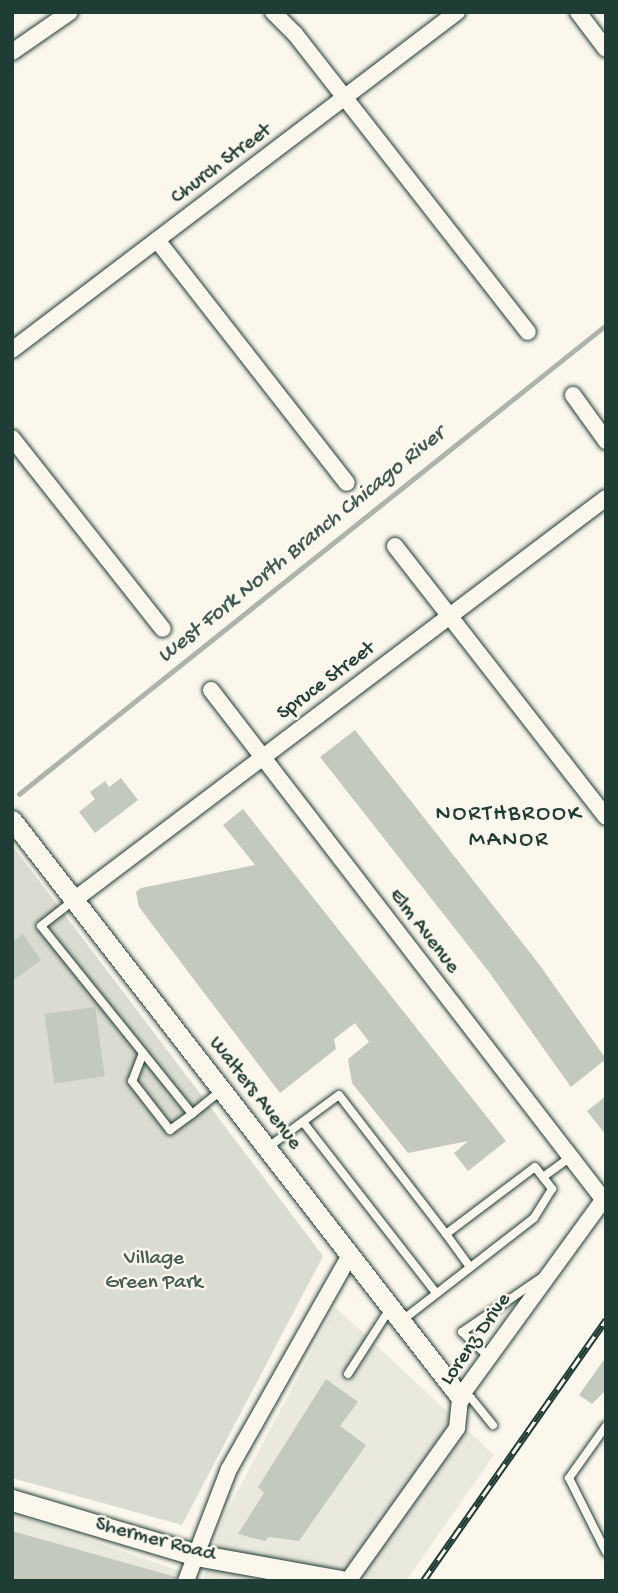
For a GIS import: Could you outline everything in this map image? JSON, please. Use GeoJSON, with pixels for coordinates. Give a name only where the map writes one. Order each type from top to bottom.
{"type":"FeatureCollection","features":[{"type":"Feature","properties":{"kind":"main road","name":"Shermer Road"},"geometry":{"type":"LineString","coordinates":[[12,1500],[196,1555],[341,1581]]}},
{"type":"Feature","properties":{"kind":"street"},"geometry":{"type":"LineString","coordinates":[[13,50],[70,12]]}},
{"type":"Feature","properties":{"kind":"street"},"geometry":{"type":"LineString","coordinates":[[273,12],[345,97],[528,332]]}},
{"type":"Feature","properties":{"kind":"street","name":"Church Street"},"geometry":{"type":"LineString","coordinates":[[12,350],[457,12]]}},
{"type":"Feature","properties":{"kind":"street"},"geometry":{"type":"LineString","coordinates":[[578,12],[606,49]]}},
{"type":"Feature","properties":{"kind":"street"},"geometry":{"type":"LineString","coordinates":[[157,240],[347,483]]}},
{"type":"Feature","properties":{"kind":"street"},"geometry":{"type":"LineString","coordinates":[[573,395],[606,441]]}},
{"type":"Feature","properties":{"kind":"street"},"geometry":{"type":"LineString","coordinates":[[12,438],[163,629]]}},
{"type":"Feature","properties":{"kind":"street","name":"Spruce Street"},"geometry":{"type":"LineString","coordinates":[[74,900],[606,498]]}},
{"type":"Feature","properties":{"kind":"street"},"geometry":{"type":"LineString","coordinates":[[395,546],[606,817]]}},
{"type":"Feature","properties":{"kind":"street","name":"Elm Avenue"},"geometry":{"type":"LineString","coordinates":[[211,690],[261,758],[605,1198]]}},
{"type":"Feature","properties":{"kind":"street","name":"Walters Avenue"},"geometry":{"type":"LineString","coordinates":[[15,823],[460,1396]]}},
{"type":"Feature","properties":{"kind":"street","name":"Lorenz Drive"},"geometry":{"type":"LineString","coordinates":[[348,1581],[457,1428],[460,1396],[605,1198]]}},
{"type":"Feature","properties":{"kind":"street"},"geometry":{"type":"LineString","coordinates":[[186,1581],[229,1469],[350,1255]]}},
{"type":"Feature","properties":{"kind":"lane"},"geometry":{"type":"LineString","coordinates":[[74,900],[41,926],[192,1114]]}},
{"type":"Feature","properties":{"kind":"lane"},"geometry":{"type":"LineString","coordinates":[[143,1053],[132,1081],[170,1130],[222,1090]]}},
{"type":"Feature","properties":{"kind":"lane"},"geometry":{"type":"LineString","coordinates":[[267,1148],[339,1095],[470,1267]]}},
{"type":"Feature","properties":{"kind":"lane"},"geometry":{"type":"LineString","coordinates":[[303,1122],[436,1293]]}},
{"type":"Feature","properties":{"kind":"lane"},"geometry":{"type":"LineString","coordinates":[[543,1177],[571,1157]]}},
{"type":"Feature","properties":{"kind":"lane"},"geometry":{"type":"LineString","coordinates":[[348,1374],[396,1314],[436,1293],[534,1217],[552,1189],[535,1167],[446,1234]]}},
{"type":"Feature","properties":{"kind":"lane"},"geometry":{"type":"LineString","coordinates":[[490,1357],[462,1332],[553,1269]]}},
{"type":"Feature","properties":{"kind":"lane"},"geometry":{"type":"LineString","coordinates":[[460,1396],[471,1398],[493,1425]]}},
{"type":"Feature","properties":{"kind":"lane"},"geometry":{"type":"LineString","coordinates":[[606,1426],[569,1478],[606,1552]]}},
{"type":"Feature","properties":{"kind":"shaded area"},"geometry":{"type":"Polygon","coordinates":[[[335,1307],[494,1455],[406,1581],[12,1581],[12,1513],[203,1579],[224,1517],[335,1307]]]}},
{"type":"Feature","properties":{"kind":"green space","name":"Village Green Park"},"geometry":{"type":"Polygon","coordinates":[[[12,845],[323,1256],[182,1525],[12,1478],[12,845]]]}},
{"type":"Feature","properties":{"kind":"building"},"geometry":{"type":"Polygon","coordinates":[[[355,730],[539,964],[606,1059],[571,1087],[489,972],[320,757],[355,730]]]}},
{"type":"Feature","properties":{"kind":"building"},"geometry":{"type":"Polygon","coordinates":[[[121,778],[138,800],[95,833],[79,812],[95,799],[90,792],[105,781],[109,787],[121,778]]]}},
{"type":"Feature","properties":{"kind":"building"},"geometry":{"type":"Polygon","coordinates":[[[243,809],[506,1141],[468,1171],[454,1153],[468,1141],[408,1153],[352,1083],[348,1059],[369,1042],[355,1023],[334,1039],[336,1049],[280,1093],[139,907],[136,892],[141,888],[255,865],[223,825],[243,809]]]}},
{"type":"Feature","properties":{"kind":"building"},"geometry":{"type":"Polygon","coordinates":[[[23,934],[41,960],[12,981],[12,942],[23,934]]]}},
{"type":"Feature","properties":{"kind":"building"},"geometry":{"type":"Polygon","coordinates":[[[95,1007],[105,1076],[54,1083],[44,1014],[95,1007]]]}},
{"type":"Feature","properties":{"kind":"building"},"geometry":{"type":"Polygon","coordinates":[[[606,1096],[606,1135],[587,1111],[606,1096]]]}},
{"type":"Feature","properties":{"kind":"building"},"geometry":{"type":"Polygon","coordinates":[[[606,1357],[606,1390],[592,1404],[579,1395],[606,1357]]]}},
{"type":"Feature","properties":{"kind":"building"},"geometry":{"type":"Polygon","coordinates":[[[326,1379],[358,1402],[340,1426],[366,1445],[299,1541],[269,1537],[265,1541],[238,1534],[264,1493],[258,1487],[326,1379]]]}},
{"type":"Feature","properties":{"kind":"building"},"geometry":{"type":"Polygon","coordinates":[[[12,1531],[176,1577],[176,1581],[12,1581],[12,1531]]]}},
{"type":"Feature","properties":{"kind":"waterway","name":"West Fork North Branch Chicago River"},"geometry":{"type":"LineString","coordinates":[[19,794],[606,325]]}},
{"type":"Feature","properties":{"kind":"railway"},"geometry":{"type":"LineString","coordinates":[[423,1581],[606,1320]]}},
{"type":"Feature","properties":{"kind":"district","name":"NORTHBROOK MANOR"},"geometry":{"type":"Point","coordinates":[509,828]}}]}
